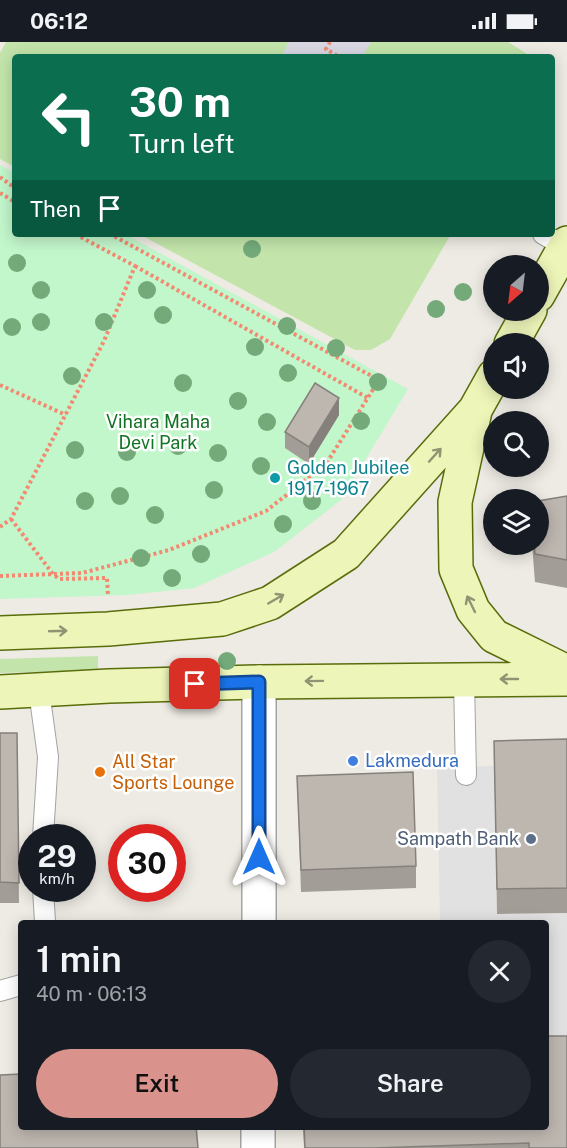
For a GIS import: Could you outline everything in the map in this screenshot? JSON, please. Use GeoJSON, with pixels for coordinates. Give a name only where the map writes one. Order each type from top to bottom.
{"type":"FeatureCollection","features":[{"type":"Feature","properties":{"kind":"main road"},"geometry":{"type":"LineString","coordinates":[[549,265],[558,241]]}},
{"type":"Feature","properties":{"kind":"main road"},"geometry":{"type":"LineString","coordinates":[[0,633],[108,629],[222,619],[270,603],[346,554],[475,410],[483,396]]}},
{"type":"Feature","properties":{"kind":"main road"},"geometry":{"type":"LineString","coordinates":[[475,410],[455,501],[456,569],[473,610],[494,636],[567,672]]}},
{"type":"Feature","properties":{"kind":"main road"},"geometry":{"type":"LineString","coordinates":[[0,692],[259,682],[567,679]]}},
{"type":"Feature","properties":{"kind":"street"},"geometry":{"type":"LineString","coordinates":[[259,682],[259,920]]}},
{"type":"Feature","properties":{"kind":"street"},"geometry":{"type":"LineString","coordinates":[[258,1130],[258,1148]]}},
{"type":"Feature","properties":{"kind":"lane"},"geometry":{"type":"LineString","coordinates":[[464,680],[466,776]]}},
{"type":"Feature","properties":{"kind":"lane"},"geometry":{"type":"LineString","coordinates":[[39,691],[48,757],[44,824]]}},
{"type":"Feature","properties":{"kind":"lane"},"geometry":{"type":"LineString","coordinates":[[44,902],[45,920]]}},
{"type":"Feature","properties":{"kind":"lane"},"geometry":{"type":"LineString","coordinates":[[0,991],[18,986]]}},
{"type":"Feature","properties":{"kind":"path"},"geometry":{"type":"LineString","coordinates":[[330,42],[326,49],[334,54]]}},
{"type":"Feature","properties":{"kind":"path"},"geometry":{"type":"LineString","coordinates":[[81,237],[368,398]]}},
{"type":"Feature","properties":{"kind":"path"},"geometry":{"type":"LineString","coordinates":[[0,576],[82,573],[170,550],[266,511],[326,464],[379,380],[116,237]]}},
{"type":"Feature","properties":{"kind":"path"},"geometry":{"type":"LineString","coordinates":[[0,527],[10,519],[66,415],[104,341],[135,266]]}},
{"type":"Feature","properties":{"kind":"path"},"geometry":{"type":"LineString","coordinates":[[0,385],[66,415]]}},
{"type":"Feature","properties":{"kind":"path"},"geometry":{"type":"LineString","coordinates":[[10,519],[52,574],[59,579],[107,578],[108,629]]}},
{"type":"Feature","properties":{"kind":"green space"},"geometry":{"type":"Polygon","coordinates":[[[6,42],[508,42],[527,54],[12,54],[12,165],[0,159],[0,53],[6,42]]]}},
{"type":"Feature","properties":{"kind":"green space","name":"Vihara Maha Devi Park"},"geometry":{"type":"Polygon","coordinates":[[[0,165],[12,171],[12,237],[130,237],[408,389],[341,500],[274,552],[194,588],[127,595],[0,599],[0,165]]]}},
{"type":"Feature","properties":{"kind":"green space"},"geometry":{"type":"Polygon","coordinates":[[[145,237],[449,237],[390,339],[371,350],[355,350],[145,237]]]}},
{"type":"Feature","properties":{"kind":"green space"},"geometry":{"type":"Polygon","coordinates":[[[98,656],[98,670],[0,673],[0,659],[98,656]]]}},
{"type":"Feature","properties":{"kind":"shaded area"},"geometry":{"type":"Polygon","coordinates":[[[289,42],[371,42],[366,54],[283,54],[289,42]]]}},
{"type":"Feature","properties":{"kind":"shaded area"},"geometry":{"type":"Polygon","coordinates":[[[494,766],[497,914],[567,913],[567,1042],[549,1042],[549,920],[440,920],[437,767],[494,766]]]}},
{"type":"Feature","properties":{"kind":"building"},"geometry":{"type":"Polygon","coordinates":[[[315,383],[339,398],[309,447],[285,432],[315,383]]]}},
{"type":"Feature","properties":{"kind":"building"},"geometry":{"type":"Polygon","coordinates":[[[567,496],[567,560],[540,555],[549,555],[549,499],[567,496]]]}},
{"type":"Feature","properties":{"kind":"building"},"geometry":{"type":"Polygon","coordinates":[[[0,733],[17,733],[18,883],[0,882],[0,733]]]}},
{"type":"Feature","properties":{"kind":"building","name":"Sampath Bank"},"geometry":{"type":"Polygon","coordinates":[[[567,739],[567,888],[497,889],[494,741],[567,739]]]}},
{"type":"Feature","properties":{"kind":"building"},"geometry":{"type":"Polygon","coordinates":[[[413,772],[416,866],[301,870],[297,776],[413,772]]]}},
{"type":"Feature","properties":{"kind":"building"},"geometry":{"type":"Polygon","coordinates":[[[549,1036],[567,1036],[567,1148],[529,1148],[529,1143],[305,1148],[304,1130],[549,1130],[549,1036]]]}},
{"type":"Feature","properties":{"kind":"building"},"geometry":{"type":"Polygon","coordinates":[[[18,1074],[18,1130],[196,1130],[198,1148],[0,1148],[0,1075],[18,1074]]]}},
{"type":"Feature","properties":{"kind":"place","name":"Golden Jubilee 1917-1967"},"geometry":{"type":"Point","coordinates":[275,478]}},
{"type":"Feature","properties":{"kind":"place","name":"Lakmedura"},"geometry":{"type":"Point","coordinates":[353,761]}},
{"type":"Feature","properties":{"kind":"place","name":"All Star Sports Lounge"},"geometry":{"type":"Point","coordinates":[100,772]}},
{"type":"Feature","properties":{"kind":"place","name":"Sampath Bank"},"geometry":{"type":"Point","coordinates":[531,839]}},
{"type":"Feature","properties":{"kind":"route"},"geometry":{"type":"LineString","coordinates":[[195,684],[259,682],[259,857]]}}]}
